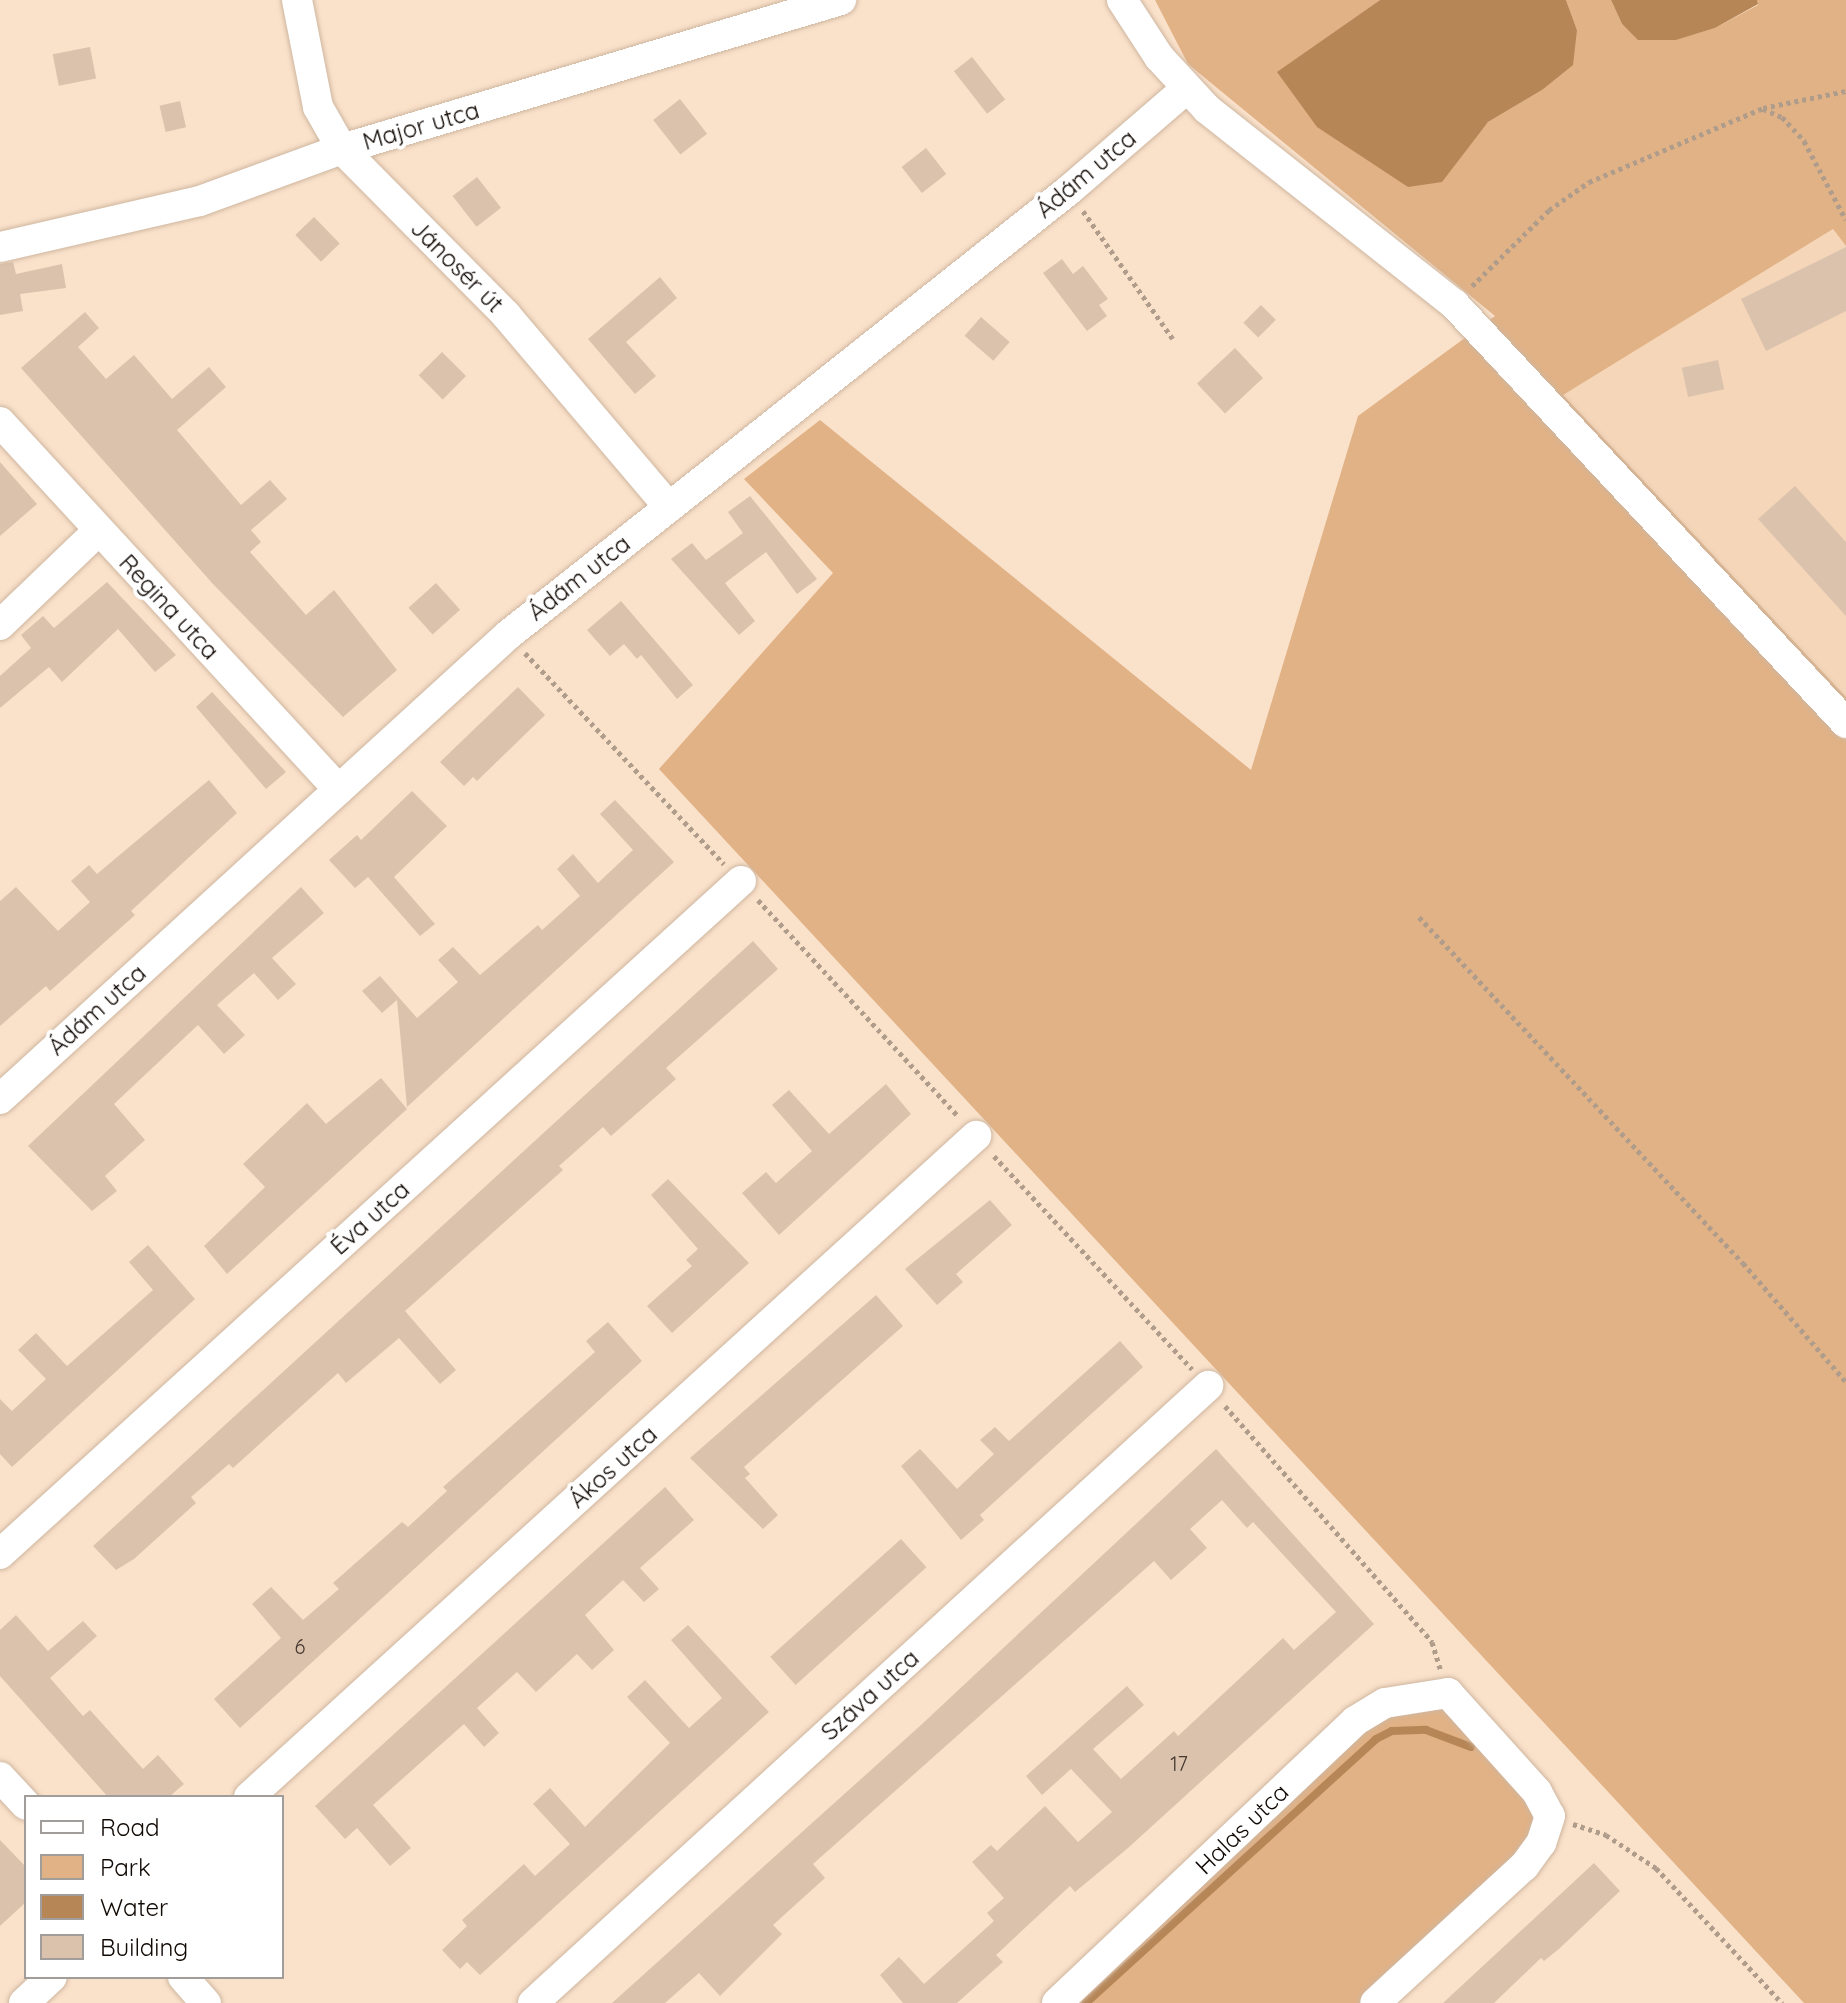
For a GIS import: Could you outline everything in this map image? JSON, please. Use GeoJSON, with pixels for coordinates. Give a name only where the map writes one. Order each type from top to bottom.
{"type":"FeatureCollection","features":[{"type":"Feature","properties":{"kind":"street","name":"Jánosér út"},"geometry":{"type":"LineString","coordinates":[[297,0],[318,107],[342,149],[506,315],[669,507]]}},
{"type":"Feature","properties":{"kind":"street","name":"Major utca"},"geometry":{"type":"LineString","coordinates":[[0,247],[200,201],[342,149],[841,0]]}},
{"type":"Feature","properties":{"kind":"street"},"geometry":{"type":"LineString","coordinates":[[1122,0],[1186,89],[1454,304],[1846,723]]}},
{"type":"Feature","properties":{"kind":"street","name":"Ádám utca"},"geometry":{"type":"LineString","coordinates":[[0,1099],[508,635],[1069,190],[1186,89]]}},
{"type":"Feature","properties":{"kind":"street","name":"Regina utca"},"geometry":{"type":"LineString","coordinates":[[0,422],[339,790]]}},
{"type":"Feature","properties":{"kind":"street"},"geometry":{"type":"LineString","coordinates":[[0,625],[98,531]]}},
{"type":"Feature","properties":{"kind":"street","name":"Éva utca"},"geometry":{"type":"LineString","coordinates":[[0,1554],[741,881]]}},
{"type":"Feature","properties":{"kind":"street","name":"Ákos utca"},"geometry":{"type":"LineString","coordinates":[[251,1795],[976,1136]]}},
{"type":"Feature","properties":{"kind":"street","name":"Száva utca"},"geometry":{"type":"LineString","coordinates":[[533,2003],[1208,1386]]}},
{"type":"Feature","properties":{"kind":"street","name":"Halas utca"},"geometry":{"type":"LineString","coordinates":[[1057,2003],[1355,1721],[1385,1703],[1448,1693],[1537,1792],[1550,1816]]}},
{"type":"Feature","properties":{"kind":"street"},"geometry":{"type":"LineString","coordinates":[[0,1777],[24,1803]]}},
{"type":"Feature","properties":{"kind":"street"},"geometry":{"type":"LineString","coordinates":[[1375,2003],[1524,1866],[1541,1843],[1550,1816]]}},
{"type":"Feature","properties":{"kind":"street"},"geometry":{"type":"LineString","coordinates":[[24,2003],[50,1979]]}},
{"type":"Feature","properties":{"kind":"street"},"geometry":{"type":"LineString","coordinates":[[185,1979],[206,2003]]}},
{"type":"Feature","properties":{"kind":"path"},"geometry":{"type":"LineString","coordinates":[[1454,304],[1549,210],[1589,182],[1763,108],[1846,91]]}},
{"type":"Feature","properties":{"kind":"path"},"geometry":{"type":"LineString","coordinates":[[1763,108],[1794,128],[1846,220]]}},
{"type":"Feature","properties":{"kind":"path"},"geometry":{"type":"LineString","coordinates":[[1069,190],[1173,339]]}},
{"type":"Feature","properties":{"kind":"path"},"geometry":{"type":"LineString","coordinates":[[1419,917],[1743,1263],[1846,1382]]}},
{"type":"Feature","properties":{"kind":"path"},"geometry":{"type":"LineString","coordinates":[[1550,1816],[1606,1835],[1656,1868],[1782,2003]]}},
{"type":"Feature","properties":{"kind":"shaded area"},"geometry":{"type":"Polygon","coordinates":[[[1833,229],[1846,246],[1846,697],[1562,395],[1833,229]]]}},
{"type":"Feature","properties":{"kind":"green space"},"geometry":{"type":"Polygon","coordinates":[[[1155,0],[1380,0],[1278,72],[1464,149],[1488,122],[1542,90],[1577,30],[1566,0],[1611,0],[1622,24],[1638,39],[1675,40],[1715,28],[1758,5],[1757,0],[1846,0],[1846,246],[1833,229],[1563,395],[1846,697],[1846,2003],[1804,2003],[659,769],[833,573],[744,479],[820,420],[1251,770],[1358,416],[1495,316],[1188,64],[1155,0]]]}},
{"type":"Feature","properties":{"kind":"green space"},"geometry":{"type":"Polygon","coordinates":[[[1434,1700],[1530,1799],[1538,1819],[1533,1837],[1362,2003],[1058,2003],[1361,1724],[1434,1700]]]}},
{"type":"Feature","properties":{"kind":"water"},"geometry":{"type":"Polygon","coordinates":[[[1380,0],[1566,0],[1577,30],[1573,65],[1542,90],[1488,122],[1442,182],[1408,187],[1317,127],[1277,72],[1380,0]]]}},
{"type":"Feature","properties":{"kind":"water"},"geometry":{"type":"Polygon","coordinates":[[[1611,0],[1757,0],[1758,4],[1715,28],[1676,40],[1638,40],[1622,24],[1611,0]]]}},
{"type":"Feature","properties":{"kind":"building"},"geometry":{"type":"Polygon","coordinates":[[[90,47],[96,78],[59,86],[53,54],[90,47]]]}},
{"type":"Feature","properties":{"kind":"building"},"geometry":{"type":"Polygon","coordinates":[[[972,57],[1005,100],[987,114],[954,71],[972,57]]]}},
{"type":"Feature","properties":{"kind":"building"},"geometry":{"type":"Polygon","coordinates":[[[680,99],[707,134],[680,155],[653,120],[680,99]]]}},
{"type":"Feature","properties":{"kind":"building"},"geometry":{"type":"Polygon","coordinates":[[[180,101],[186,127],[166,132],[160,106],[180,101]]]}},
{"type":"Feature","properties":{"kind":"building"},"geometry":{"type":"Polygon","coordinates":[[[926,148],[946,174],[922,193],[902,167],[926,148]]]}},
{"type":"Feature","properties":{"kind":"building"},"geometry":{"type":"Polygon","coordinates":[[[477,177],[501,208],[477,227],[453,196],[477,177]]]}},
{"type":"Feature","properties":{"kind":"building"},"geometry":{"type":"Polygon","coordinates":[[[314,217],[340,244],[321,262],[295,235],[314,217]]]}},
{"type":"Feature","properties":{"kind":"building"},"geometry":{"type":"Polygon","coordinates":[[[1846,247],[1846,311],[1766,351],[1741,299],[1846,247]]]}},
{"type":"Feature","properties":{"kind":"building"},"geometry":{"type":"Polygon","coordinates":[[[1062,259],[1073,274],[1083,266],[1108,299],[1099,305],[1107,316],[1087,331],[1043,273],[1062,259]]]}},
{"type":"Feature","properties":{"kind":"building"},"geometry":{"type":"Polygon","coordinates":[[[13,262],[16,274],[62,264],[66,288],[20,294],[23,311],[0,315],[0,264],[13,262]]]}},
{"type":"Feature","properties":{"kind":"building"},"geometry":{"type":"Polygon","coordinates":[[[660,277],[677,298],[626,342],[656,376],[635,394],[588,339],[660,277]]]}},
{"type":"Feature","properties":{"kind":"building"},"geometry":{"type":"Polygon","coordinates":[[[1261,305],[1276,320],[1258,338],[1243,323],[1261,305]]]}},
{"type":"Feature","properties":{"kind":"building"},"geometry":{"type":"Polygon","coordinates":[[[85,312],[99,328],[78,347],[106,379],[134,355],[172,399],[209,367],[226,387],[177,430],[241,505],[270,480],[287,499],[251,530],[261,542],[250,552],[306,615],[334,590],[397,670],[343,717],[213,584],[21,368],[85,312]]]}},
{"type":"Feature","properties":{"kind":"building"},"geometry":{"type":"Polygon","coordinates":[[[981,317],[1010,342],[993,361],[965,336],[981,317]]]}},
{"type":"Feature","properties":{"kind":"building"},"geometry":{"type":"Polygon","coordinates":[[[1235,348],[1263,378],[1225,413],[1197,383],[1235,348]]]}},
{"type":"Feature","properties":{"kind":"building"},"geometry":{"type":"Polygon","coordinates":[[[442,352],[466,376],[443,399],[419,375],[442,352]]]}},
{"type":"Feature","properties":{"kind":"building"},"geometry":{"type":"Polygon","coordinates":[[[1718,360],[1724,389],[1688,397],[1682,368],[1718,360]]]}},
{"type":"Feature","properties":{"kind":"building"},"geometry":{"type":"Polygon","coordinates":[[[0,462],[37,504],[0,536],[0,462]]]}},
{"type":"Feature","properties":{"kind":"building"},"geometry":{"type":"Polygon","coordinates":[[[1795,486],[1846,542],[1846,616],[1758,519],[1795,486]]]}},
{"type":"Feature","properties":{"kind":"building"},"geometry":{"type":"Polygon","coordinates":[[[750,496],[817,579],[797,594],[766,552],[725,583],[755,621],[739,635],[671,559],[692,543],[706,560],[743,533],[728,512],[750,496]]]}},
{"type":"Feature","properties":{"kind":"building"},"geometry":{"type":"Polygon","coordinates":[[[107,582],[176,655],[155,672],[118,629],[62,682],[49,667],[0,708],[0,676],[31,648],[21,635],[43,616],[54,628],[107,582]]]}},
{"type":"Feature","properties":{"kind":"building"},"geometry":{"type":"Polygon","coordinates":[[[436,583],[460,610],[433,635],[409,608],[436,583]]]}},
{"type":"Feature","properties":{"kind":"building"},"geometry":{"type":"Polygon","coordinates":[[[621,601],[693,685],[677,699],[641,655],[637,659],[624,644],[610,656],[587,630],[621,601]]]}},
{"type":"Feature","properties":{"kind":"building"},"geometry":{"type":"Polygon","coordinates":[[[518,687],[545,715],[477,781],[473,777],[464,786],[440,762],[518,687]]]}},
{"type":"Feature","properties":{"kind":"building"},"geometry":{"type":"Polygon","coordinates":[[[212,692],[286,772],[266,789],[196,707],[212,692]]]}},
{"type":"Feature","properties":{"kind":"building"},"geometry":{"type":"Polygon","coordinates":[[[209,780],[237,813],[131,911],[135,915],[50,991],[46,986],[0,1026],[0,901],[16,887],[58,931],[90,902],[71,881],[89,865],[97,874],[209,780]]]}},
{"type":"Feature","properties":{"kind":"building"},"geometry":{"type":"Polygon","coordinates":[[[412,791],[447,826],[394,877],[435,924],[420,936],[368,877],[355,888],[329,860],[357,835],[361,840],[412,791]]]}},
{"type":"Feature","properties":{"kind":"building"},"geometry":{"type":"Polygon","coordinates":[[[615,800],[674,862],[407,1107],[397,1000],[382,1013],[362,991],[380,976],[417,1018],[458,982],[438,960],[453,947],[480,975],[538,925],[542,930],[580,896],[557,869],[573,854],[598,883],[633,850],[600,814],[615,800]]]}},
{"type":"Feature","properties":{"kind":"building"},"geometry":{"type":"Polygon","coordinates":[[[301,887],[324,913],[272,958],[296,984],[278,1000],[254,973],[217,1005],[245,1035],[224,1054],[198,1025],[114,1104],[145,1140],[105,1176],[117,1191],[92,1211],[28,1146],[301,887]]]}},
{"type":"Feature","properties":{"kind":"building"},"geometry":{"type":"Polygon","coordinates":[[[753,941],[778,969],[666,1068],[676,1079],[611,1136],[603,1127],[559,1166],[563,1170],[405,1311],[456,1370],[440,1384],[399,1338],[346,1383],[338,1373],[233,1468],[229,1464],[191,1497],[196,1503],[134,1559],[116,1570],[93,1546],[753,941]]]}},
{"type":"Feature","properties":{"kind":"building"},"geometry":{"type":"Polygon","coordinates":[[[381,1078],[407,1109],[227,1274],[204,1246],[265,1187],[243,1164],[307,1103],[326,1124],[381,1078]]]}},
{"type":"Feature","properties":{"kind":"building"},"geometry":{"type":"Polygon","coordinates":[[[886,1084],[911,1114],[779,1235],[742,1193],[766,1172],[776,1183],[812,1151],[772,1105],[789,1090],[829,1134],[886,1084]]]}},
{"type":"Feature","properties":{"kind":"building"},"geometry":{"type":"Polygon","coordinates":[[[668,1179],[749,1263],[672,1333],[647,1306],[692,1266],[686,1260],[698,1249],[651,1195],[668,1179]]]}},
{"type":"Feature","properties":{"kind":"building"},"geometry":{"type":"Polygon","coordinates":[[[990,1200],[1012,1225],[956,1274],[963,1282],[937,1305],[905,1269],[990,1200]]]}},
{"type":"Feature","properties":{"kind":"building"},"geometry":{"type":"Polygon","coordinates":[[[148,1245],[195,1299],[12,1467],[0,1454],[0,1399],[12,1411],[46,1379],[18,1350],[36,1333],[67,1366],[153,1290],[129,1262],[148,1245]]]}},
{"type":"Feature","properties":{"kind":"building"},"geometry":{"type":"Polygon","coordinates":[[[876,1295],[903,1326],[744,1467],[750,1474],[745,1478],[778,1515],[763,1529],[690,1458],[876,1295]]]}},
{"type":"Feature","properties":{"kind":"building"},"geometry":{"type":"Polygon","coordinates":[[[608,1322],[642,1361],[240,1728],[214,1699],[281,1638],[252,1604],[271,1587],[303,1620],[339,1589],[333,1583],[402,1522],[408,1527],[447,1491],[443,1487],[595,1352],[586,1341],[608,1322]]]}},
{"type":"Feature","properties":{"kind":"building"},"geometry":{"type":"Polygon","coordinates":[[[1120,1341],[1143,1367],[980,1515],[984,1520],[961,1540],[901,1466],[920,1449],[957,1489],[994,1454],[980,1440],[995,1427],[1009,1441],[1120,1341]]]}},
{"type":"Feature","properties":{"kind":"building"},"geometry":{"type":"Polygon","coordinates":[[[1216,1449],[1374,1624],[1128,1848],[1075,1892],[1070,1886],[996,1955],[1003,1962],[957,2003],[903,2003],[880,1975],[899,1957],[924,1984],[994,1921],[987,1913],[1004,1898],[972,1862],[991,1845],[997,1851],[1045,1806],[1078,1842],[1112,1812],[1071,1769],[1042,1795],[1026,1776],[1127,1686],[1144,1705],[1093,1749],[1121,1779],[1174,1731],[1178,1736],[1283,1638],[1294,1650],[1336,1612],[1253,1522],[1247,1528],[1222,1500],[1190,1529],[1207,1548],[1171,1580],[1154,1561],[813,1864],[825,1878],[773,1925],[782,1934],[720,1996],[699,1973],[665,2003],[612,2003],[921,1725],[1216,1449]]]}},
{"type":"Feature","properties":{"kind":"building"},"geometry":{"type":"Polygon","coordinates":[[[665,1487],[694,1520],[640,1568],[659,1589],[644,1602],[623,1580],[585,1615],[614,1650],[592,1670],[577,1654],[536,1692],[517,1672],[477,1708],[499,1733],[484,1747],[464,1724],[373,1805],[411,1848],[390,1866],[357,1828],[345,1839],[315,1806],[665,1487]]]}},
{"type":"Feature","properties":{"kind":"building"},"geometry":{"type":"Polygon","coordinates":[[[901,1539],[926,1567],[796,1685],[770,1657],[901,1539]]]}},
{"type":"Feature","properties":{"kind":"building"},"geometry":{"type":"Polygon","coordinates":[[[16,1615],[48,1651],[83,1621],[97,1636],[50,1678],[83,1716],[90,1710],[143,1769],[158,1755],[184,1784],[171,1795],[106,1795],[0,1676],[0,1630],[16,1615]]]}},
{"type":"Feature","properties":{"kind":"building"},"geometry":{"type":"Polygon","coordinates":[[[688,1625],[769,1712],[480,1975],[467,1962],[460,1969],[442,1950],[467,1926],[462,1920],[524,1864],[535,1876],[570,1844],[533,1804],[550,1788],[585,1827],[670,1743],[627,1697],[645,1680],[689,1728],[722,1698],[671,1640],[688,1625]]]}},
{"type":"Feature","properties":{"kind":"building"},"geometry":{"type":"Polygon","coordinates":[[[0,1840],[24,1865],[24,1904],[0,1926],[0,1840]]]}},
{"type":"Feature","properties":{"kind":"building"},"geometry":{"type":"Polygon","coordinates":[[[1594,1863],[1620,1891],[1560,1948],[1544,1961],[1541,1958],[1494,2003],[1443,2003],[1594,1863]]]}},
{"type":"Feature","properties":{"kind":"waterway"},"geometry":{"type":"LineString","coordinates":[[1086,2003],[1376,1739],[1392,1731],[1426,1730],[1471,1747]]}}]}
